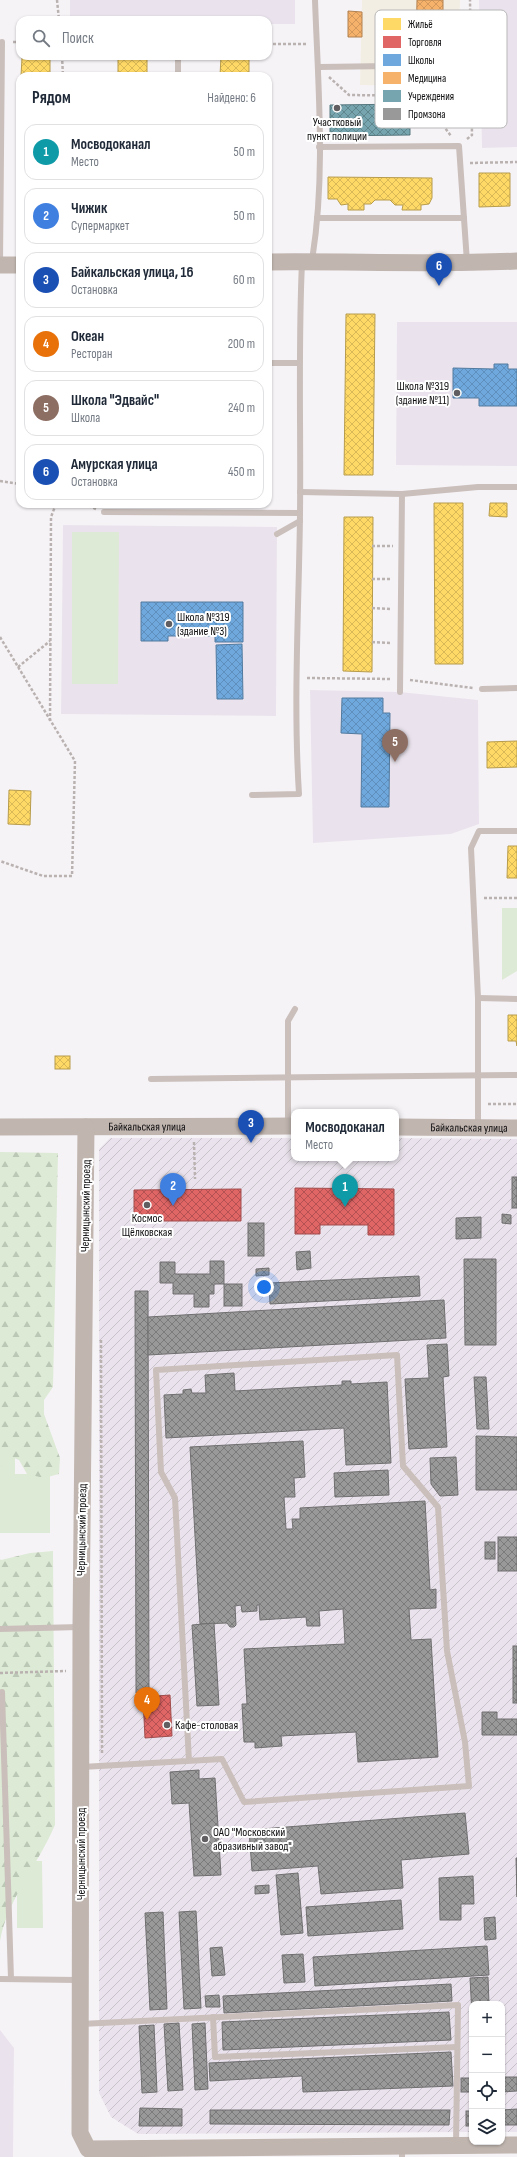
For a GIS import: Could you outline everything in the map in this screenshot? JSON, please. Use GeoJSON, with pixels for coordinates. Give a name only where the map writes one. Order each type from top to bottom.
{"type":"FeatureCollection","features":[{"type":"Feature","properties":{"kind":"street"},"geometry":{"type":"LineString","coordinates":[[272,262],[467,263],[517,261]]}},
{"type":"Feature","properties":{"kind":"street"},"geometry":{"type":"LineString","coordinates":[[0,265],[16,265]]}},
{"type":"Feature","properties":{"kind":"street","name":"Байкальская улица"},"geometry":{"type":"LineString","coordinates":[[0,1127],[291,1126]]}},
{"type":"Feature","properties":{"kind":"street","name":"Черницынский проезд"},"geometry":{"type":"LineString","coordinates":[[86,1127],[81,1627],[82,1766],[80,2133],[88,2150],[402,2152],[456,2146],[517,2145]]}},
{"type":"Feature","properties":{"kind":"street","name":"Байкальская улица"},"geometry":{"type":"LineString","coordinates":[[399,1127],[517,1128]]}},
{"type":"Feature","properties":{"kind":"lane"},"geometry":{"type":"LineString","coordinates":[[252,795],[299,794],[297,752],[300,521],[299,363],[307,261],[317,218],[319,147],[315,0]]}},
{"type":"Feature","properties":{"kind":"lane"},"geometry":{"type":"LineString","coordinates":[[0,265],[2,42]]}},
{"type":"Feature","properties":{"kind":"lane"},"geometry":{"type":"LineString","coordinates":[[178,60],[178,72]]}},
{"type":"Feature","properties":{"kind":"lane"},"geometry":{"type":"LineString","coordinates":[[318,67],[375,66]]}},
{"type":"Feature","properties":{"kind":"lane"},"geometry":{"type":"LineString","coordinates":[[319,147],[459,146],[467,263]]}},
{"type":"Feature","properties":{"kind":"lane"},"geometry":{"type":"LineString","coordinates":[[317,218],[464,218]]}},
{"type":"Feature","properties":{"kind":"lane"},"geometry":{"type":"LineString","coordinates":[[272,363],[299,363]]}},
{"type":"Feature","properties":{"kind":"lane"},"geometry":{"type":"LineString","coordinates":[[300,492],[402,494],[478,487],[517,487]]}},
{"type":"Feature","properties":{"kind":"lane"},"geometry":{"type":"LineString","coordinates":[[400,692],[402,494]]}},
{"type":"Feature","properties":{"kind":"lane"},"geometry":{"type":"LineString","coordinates":[[104,512],[300,513]]}},
{"type":"Feature","properties":{"kind":"lane"},"geometry":{"type":"LineString","coordinates":[[277,534],[300,521]]}},
{"type":"Feature","properties":{"kind":"lane"},"geometry":{"type":"LineString","coordinates":[[482,689],[517,688]]}},
{"type":"Feature","properties":{"kind":"lane"},"geometry":{"type":"LineString","coordinates":[[478,1128],[478,998],[472,898],[471,848],[479,831],[517,831]]}},
{"type":"Feature","properties":{"kind":"lane"},"geometry":{"type":"LineString","coordinates":[[478,998],[517,999]]}},
{"type":"Feature","properties":{"kind":"lane"},"geometry":{"type":"LineString","coordinates":[[291,1126],[288,1078],[288,1021],[295,1009]]}},
{"type":"Feature","properties":{"kind":"lane"},"geometry":{"type":"LineString","coordinates":[[151,1079],[517,1075]]}},
{"type":"Feature","properties":{"kind":"lane"},"geometry":{"type":"LineString","coordinates":[[82,1766],[189,1761],[222,1759],[244,1802],[469,1786],[465,1742],[447,1651],[438,1507],[403,1466],[397,1355],[156,1370],[161,1472],[175,1498],[189,1761]]}},
{"type":"Feature","properties":{"kind":"lane"},"geometry":{"type":"LineString","coordinates":[[0,1629],[81,1627]]}},
{"type":"Feature","properties":{"kind":"lane"},"geometry":{"type":"LineString","coordinates":[[2,1692],[11,1979]]}},
{"type":"Feature","properties":{"kind":"lane"},"geometry":{"type":"LineString","coordinates":[[0,1979],[80,1980]]}},
{"type":"Feature","properties":{"kind":"lane"},"geometry":{"type":"LineString","coordinates":[[80,2024],[458,2005],[456,2146]]}},
{"type":"Feature","properties":{"kind":"lane"},"geometry":{"type":"LineString","coordinates":[[213,2017],[215,2057],[457,2047]]}},
{"type":"Feature","properties":{"kind":"path"},"geometry":{"type":"LineString","coordinates":[[57,0],[59,16]]}},
{"type":"Feature","properties":{"kind":"path"},"geometry":{"type":"LineString","coordinates":[[470,0],[470,10]]}},
{"type":"Feature","properties":{"kind":"path"},"geometry":{"type":"LineString","coordinates":[[272,44],[316,44]]}},
{"type":"Feature","properties":{"kind":"path"},"geometry":{"type":"LineString","coordinates":[[62,60],[63,72]]}},
{"type":"Feature","properties":{"kind":"path"},"geometry":{"type":"LineString","coordinates":[[318,67],[349,95],[375,95]]}},
{"type":"Feature","properties":{"kind":"path"},"geometry":{"type":"LineString","coordinates":[[445,128],[459,146],[472,135],[472,128]]}},
{"type":"Feature","properties":{"kind":"path"},"geometry":{"type":"LineString","coordinates":[[460,163],[517,162]]}},
{"type":"Feature","properties":{"kind":"path"},"geometry":{"type":"LineString","coordinates":[[0,481],[16,483]]}},
{"type":"Feature","properties":{"kind":"path"},"geometry":{"type":"LineString","coordinates":[[50,722],[51,517],[54,508]]}},
{"type":"Feature","properties":{"kind":"path"},"geometry":{"type":"LineString","coordinates":[[372,546],[401,545]]}},
{"type":"Feature","properties":{"kind":"path"},"geometry":{"type":"LineString","coordinates":[[372,579],[401,579]]}},
{"type":"Feature","properties":{"kind":"path"},"geometry":{"type":"LineString","coordinates":[[372,608],[401,609]]}},
{"type":"Feature","properties":{"kind":"path"},"geometry":{"type":"LineString","coordinates":[[0,637],[50,722],[75,761],[72,876],[43,876],[0,861]]}},
{"type":"Feature","properties":{"kind":"path"},"geometry":{"type":"LineString","coordinates":[[18,667],[50,641]]}},
{"type":"Feature","properties":{"kind":"path"},"geometry":{"type":"LineString","coordinates":[[372,642],[400,643]]}},
{"type":"Feature","properties":{"kind":"path"},"geometry":{"type":"LineString","coordinates":[[472,898],[517,898]]}},
{"type":"Feature","properties":{"kind":"path"},"geometry":{"type":"LineString","coordinates":[[478,1104],[517,1104]]}},
{"type":"Feature","properties":{"kind":"path"},"geometry":{"type":"LineString","coordinates":[[194,1142],[194,1179]]}},
{"type":"Feature","properties":{"kind":"path"},"geometry":{"type":"LineString","coordinates":[[101,1332],[102,1765]]}},
{"type":"Feature","properties":{"kind":"path"},"geometry":{"type":"LineString","coordinates":[[0,1673],[81,1671]]}},
{"type":"Feature","properties":{"kind":"shaded area"},"geometry":{"type":"Polygon","coordinates":[[[70,0],[295,0],[295,24],[272,24],[272,16],[70,16],[70,0]]]}},
{"type":"Feature","properties":{"kind":"shaded area"},"geometry":{"type":"Polygon","coordinates":[[[362,0],[460,0],[460,10],[375,10],[375,85],[360,85],[362,0]]]}},
{"type":"Feature","properties":{"kind":"shaded area"},"geometry":{"type":"Polygon","coordinates":[[[479,0],[517,0],[517,147],[482,148],[482,128],[507,128],[507,10],[479,10],[479,0]]]}},
{"type":"Feature","properties":{"kind":"shaded area","name":"Школа №319 (здание №11)"},"geometry":{"type":"Polygon","coordinates":[[[397,322],[517,322],[517,466],[396,465],[397,322]]]}},
{"type":"Feature","properties":{"kind":"shaded area","name":"Школа №319 (здание №3)"},"geometry":{"type":"Polygon","coordinates":[[[63,525],[277,527],[276,716],[61,714],[63,525]]]}},
{"type":"Feature","properties":{"kind":"shaded area"},"geometry":{"type":"Polygon","coordinates":[[[310,690],[400,692],[478,700],[479,824],[451,834],[313,843],[310,690]]]}},
{"type":"Feature","properties":{"kind":"shaded area"},"geometry":{"type":"Polygon","coordinates":[[[110,1138],[291,1138],[291,1161],[399,1161],[399,1138],[517,1139],[517,2132],[505,2132],[505,2001],[469,2001],[469,2132],[138,2134],[111,2117],[99,2093],[99,1149],[110,1138]]]}},
{"type":"Feature","properties":{"kind":"shaded area"},"geometry":{"type":"Polygon","coordinates":[[[0,2030],[14,2048],[13,2157],[0,2157],[0,2030]]]}},
{"type":"Feature","properties":{"kind":"green space"},"geometry":{"type":"Polygon","coordinates":[[[72,532],[119,532],[118,684],[72,684],[72,532]]]}},
{"type":"Feature","properties":{"kind":"green space"},"geometry":{"type":"Polygon","coordinates":[[[502,908],[517,908],[517,971],[502,980],[502,908]]]}},
{"type":"Feature","properties":{"kind":"green space"},"geometry":{"type":"Polygon","coordinates":[[[0,1152],[58,1153],[53,1387],[44,1400],[44,1414],[60,1458],[59,1474],[44,1478],[27,1474],[19,1460],[4,1454],[0,1476],[0,1152]]]}},
{"type":"Feature","properties":{"kind":"green space"},"geometry":{"type":"Polygon","coordinates":[[[0,1439],[15,1439],[15,1474],[50,1474],[50,1533],[0,1533],[0,1439]]]}},
{"type":"Feature","properties":{"kind":"green space"},"geometry":{"type":"Polygon","coordinates":[[[53,1551],[55,1825],[16,1896],[9,1911],[0,1941],[0,1559],[30,1553],[53,1551]]]}},
{"type":"Feature","properties":{"kind":"green space"},"geometry":{"type":"Polygon","coordinates":[[[17,1861],[42,1861],[43,1928],[17,1928],[17,1861]]]}},
{"type":"Feature","properties":{"kind":"building: Жильё"},"geometry":{"type":"Polygon","coordinates":[[[22,60],[50,60],[50,72],[21,72],[22,60]]]}},
{"type":"Feature","properties":{"kind":"building: Жильё"},"geometry":{"type":"Polygon","coordinates":[[[118,60],[147,60],[147,72],[118,72],[118,60]]]}},
{"type":"Feature","properties":{"kind":"building: Жильё"},"geometry":{"type":"Polygon","coordinates":[[[221,60],[249,60],[249,72],[220,72],[221,60]]]}},
{"type":"Feature","properties":{"kind":"building: Жильё"},"geometry":{"type":"Polygon","coordinates":[[[479,173],[510,173],[510,206],[479,207],[479,173]]]}},
{"type":"Feature","properties":{"kind":"building: Жильё"},"geometry":{"type":"Polygon","coordinates":[[[328,177],[432,178],[432,198],[429,204],[421,205],[421,210],[402,210],[403,205],[395,205],[390,200],[375,200],[371,204],[364,204],[364,210],[348,210],[348,204],[341,205],[337,199],[328,199],[328,177]]]}},
{"type":"Feature","properties":{"kind":"building: Жильё"},"geometry":{"type":"Polygon","coordinates":[[[346,314],[375,314],[373,475],[344,475],[346,314]]]}},
{"type":"Feature","properties":{"kind":"building: Жильё"},"geometry":{"type":"Polygon","coordinates":[[[434,503],[463,503],[463,664],[435,664],[434,503]]]}},
{"type":"Feature","properties":{"kind":"building: Жильё"},"geometry":{"type":"Polygon","coordinates":[[[490,503],[507,503],[507,517],[489,516],[490,503]]]}},
{"type":"Feature","properties":{"kind":"building: Жильё"},"geometry":{"type":"Polygon","coordinates":[[[344,517],[373,517],[372,672],[343,671],[344,517]]]}},
{"type":"Feature","properties":{"kind":"building: Жильё"},"geometry":{"type":"Polygon","coordinates":[[[517,741],[517,767],[487,768],[487,742],[517,741]]]}},
{"type":"Feature","properties":{"kind":"building: Жильё"},"geometry":{"type":"Polygon","coordinates":[[[9,790],[31,791],[30,825],[8,824],[9,790]]]}},
{"type":"Feature","properties":{"kind":"building: Жильё"},"geometry":{"type":"Polygon","coordinates":[[[508,846],[517,846],[517,878],[507,878],[508,846]]]}},
{"type":"Feature","properties":{"kind":"building: Жильё"},"geometry":{"type":"Polygon","coordinates":[[[508,1015],[517,1015],[517,1046],[516,1041],[508,1041],[508,1015]]]}},
{"type":"Feature","properties":{"kind":"building: Жильё"},"geometry":{"type":"Polygon","coordinates":[[[55,1056],[70,1056],[70,1069],[55,1069],[55,1056]]]}},
{"type":"Feature","properties":{"kind":"building: Торговля"},"geometry":{"type":"Polygon","coordinates":[[[295,1188],[394,1189],[394,1235],[368,1235],[368,1225],[320,1225],[320,1234],[295,1234],[295,1188]]]}},
{"type":"Feature","properties":{"kind":"building: Торговля"},"geometry":{"type":"Polygon","coordinates":[[[241,1189],[241,1221],[134,1221],[134,1190],[241,1189]]]}},
{"type":"Feature","properties":{"kind":"building: Торговля"},"geometry":{"type":"Polygon","coordinates":[[[170,1695],[172,1736],[145,1738],[143,1697],[170,1695]]]}},
{"type":"Feature","properties":{"kind":"building: Школы"},"geometry":{"type":"Polygon","coordinates":[[[494,364],[508,364],[508,369],[517,369],[517,406],[479,406],[479,398],[453,398],[453,368],[494,369],[494,364]]]}},
{"type":"Feature","properties":{"kind":"building: Школы"},"geometry":{"type":"Polygon","coordinates":[[[141,602],[243,602],[243,642],[215,642],[215,636],[168,636],[168,641],[141,641],[141,602]]]}},
{"type":"Feature","properties":{"kind":"building: Школы"},"geometry":{"type":"Polygon","coordinates":[[[242,644],[243,699],[217,699],[216,645],[242,644]]]}},
{"type":"Feature","properties":{"kind":"building: Школы"},"geometry":{"type":"Polygon","coordinates":[[[342,698],[383,698],[383,713],[390,713],[389,807],[361,807],[362,734],[341,733],[342,698]]]}},
{"type":"Feature","properties":{"kind":"building: Медицина"},"geometry":{"type":"Polygon","coordinates":[[[417,0],[443,0],[443,10],[417,10],[417,0]]]}},
{"type":"Feature","properties":{"kind":"building: Медицина"},"geometry":{"type":"Polygon","coordinates":[[[348,11],[362,12],[362,37],[348,37],[348,11]]]}},
{"type":"Feature","properties":{"kind":"building: Учреждения"},"geometry":{"type":"Polygon","coordinates":[[[375,104],[375,128],[410,128],[410,135],[330,136],[330,105],[375,104]]]}},
{"type":"Feature","properties":{"kind":"building: Промзона"},"geometry":{"type":"Polygon","coordinates":[[[512,1177],[517,1177],[517,1208],[512,1208],[512,1177]]]}},
{"type":"Feature","properties":{"kind":"building: Промзона"},"geometry":{"type":"Polygon","coordinates":[[[502,1214],[511,1215],[511,1224],[502,1223],[502,1214]]]}},
{"type":"Feature","properties":{"kind":"building: Промзона"},"geometry":{"type":"Polygon","coordinates":[[[481,1217],[481,1238],[456,1239],[456,1218],[481,1217]]]}},
{"type":"Feature","properties":{"kind":"building: Промзона"},"geometry":{"type":"Polygon","coordinates":[[[248,1223],[264,1223],[264,1256],[248,1256],[248,1223]]]}},
{"type":"Feature","properties":{"kind":"building: Промзона"},"geometry":{"type":"Polygon","coordinates":[[[310,1251],[311,1268],[297,1270],[296,1252],[310,1251]]]}},
{"type":"Feature","properties":{"kind":"building: Промзона"},"geometry":{"type":"Polygon","coordinates":[[[464,1259],[496,1259],[496,1345],[465,1345],[464,1259]]]}},
{"type":"Feature","properties":{"kind":"building: Промзона"},"geometry":{"type":"Polygon","coordinates":[[[210,1261],[224,1261],[224,1284],[214,1284],[214,1294],[209,1294],[209,1307],[194,1307],[194,1294],[173,1294],[173,1283],[160,1283],[160,1262],[175,1262],[175,1274],[210,1274],[210,1261]]]}},
{"type":"Feature","properties":{"kind":"building: Промзона"},"geometry":{"type":"Polygon","coordinates":[[[269,1268],[269,1275],[256,1276],[256,1269],[269,1268]]]}},
{"type":"Feature","properties":{"kind":"building: Промзона"},"geometry":{"type":"Polygon","coordinates":[[[419,1276],[420,1296],[270,1304],[269,1283],[419,1276]]]}},
{"type":"Feature","properties":{"kind":"building: Промзона"},"geometry":{"type":"Polygon","coordinates":[[[224,1284],[242,1284],[242,1306],[224,1306],[224,1284]]]}},
{"type":"Feature","properties":{"kind":"building: Промзона"},"geometry":{"type":"Polygon","coordinates":[[[135,1291],[148,1291],[149,1693],[136,1693],[135,1291]]]}},
{"type":"Feature","properties":{"kind":"building: Промзона"},"geometry":{"type":"Polygon","coordinates":[[[444,1300],[446,1338],[148,1355],[148,1317],[444,1300]]]}},
{"type":"Feature","properties":{"kind":"building: Промзона"},"geometry":{"type":"Polygon","coordinates":[[[447,1344],[449,1376],[443,1377],[447,1447],[409,1449],[405,1379],[429,1378],[427,1345],[447,1344]]]}},
{"type":"Feature","properties":{"kind":"building: Промзона"},"geometry":{"type":"Polygon","coordinates":[[[234,1373],[235,1391],[342,1385],[342,1381],[351,1381],[351,1384],[387,1382],[391,1463],[346,1465],[344,1428],[166,1438],[164,1395],[183,1394],[183,1390],[191,1389],[192,1393],[206,1393],[205,1375],[234,1373]]]}},
{"type":"Feature","properties":{"kind":"building: Промзона"},"geometry":{"type":"Polygon","coordinates":[[[474,1377],[486,1377],[489,1429],[477,1429],[474,1377]]]}},
{"type":"Feature","properties":{"kind":"building: Промзона"},"geometry":{"type":"Polygon","coordinates":[[[476,1436],[517,1437],[517,1490],[476,1490],[476,1436]]]}},
{"type":"Feature","properties":{"kind":"building: Промзона"},"geometry":{"type":"Polygon","coordinates":[[[303,1441],[305,1477],[294,1478],[295,1497],[284,1497],[286,1529],[293,1529],[292,1519],[300,1519],[300,1508],[425,1501],[430,1590],[436,1589],[436,1608],[409,1609],[411,1640],[431,1639],[438,1757],[358,1762],[356,1732],[281,1736],[282,1746],[255,1748],[255,1742],[244,1742],[242,1704],[247,1704],[244,1649],[345,1644],[343,1609],[319,1611],[320,1626],[307,1626],[306,1617],[260,1620],[259,1605],[257,1605],[257,1611],[242,1612],[241,1605],[235,1606],[236,1625],[234,1627],[230,1627],[227,1623],[200,1624],[190,1447],[303,1441]]]}},
{"type":"Feature","properties":{"kind":"building: Промзона"},"geometry":{"type":"Polygon","coordinates":[[[456,1457],[458,1495],[440,1496],[431,1484],[430,1458],[456,1457]]]}},
{"type":"Feature","properties":{"kind":"building: Промзона"},"geometry":{"type":"Polygon","coordinates":[[[388,1470],[389,1495],[335,1497],[334,1473],[388,1470]]]}},
{"type":"Feature","properties":{"kind":"building: Промзона"},"geometry":{"type":"Polygon","coordinates":[[[498,1537],[517,1537],[517,1571],[498,1571],[498,1537]]]}},
{"type":"Feature","properties":{"kind":"building: Промзона"},"geometry":{"type":"Polygon","coordinates":[[[485,1542],[495,1542],[495,1559],[485,1559],[485,1542]]]}},
{"type":"Feature","properties":{"kind":"building: Промзона"},"geometry":{"type":"Polygon","coordinates":[[[214,1623],[219,1705],[197,1706],[192,1625],[214,1623]]]}},
{"type":"Feature","properties":{"kind":"building: Промзона"},"geometry":{"type":"Polygon","coordinates":[[[513,1646],[517,1646],[517,1703],[513,1703],[513,1646]]]}},
{"type":"Feature","properties":{"kind":"building: Промзона"},"geometry":{"type":"Polygon","coordinates":[[[482,1712],[497,1712],[497,1719],[517,1719],[517,1735],[482,1735],[482,1712]]]}},
{"type":"Feature","properties":{"kind":"building: Промзона","name":"ОАО \"Московский абразивный завод\""},"geometry":{"type":"Polygon","coordinates":[[[199,1770],[199,1779],[215,1778],[221,1875],[194,1876],[189,1803],[172,1804],[170,1772],[199,1770]]]}},
{"type":"Feature","properties":{"kind":"building: Промзона"},"geometry":{"type":"Polygon","coordinates":[[[465,1813],[469,1854],[401,1860],[403,1888],[321,1894],[318,1866],[252,1871],[249,1830],[465,1813]]]}},
{"type":"Feature","properties":{"kind":"building: Промзона"},"geometry":{"type":"Polygon","coordinates":[[[516,1858],[517,1858],[517,1897],[516,1858]]]}},
{"type":"Feature","properties":{"kind":"building: Промзона"},"geometry":{"type":"Polygon","coordinates":[[[298,1873],[303,1933],[281,1935],[276,1875],[298,1873]]]}},
{"type":"Feature","properties":{"kind":"building: Промзона"},"geometry":{"type":"Polygon","coordinates":[[[473,1876],[474,1904],[461,1904],[461,1920],[440,1920],[439,1878],[473,1876]]]}},
{"type":"Feature","properties":{"kind":"building: Промзона"},"geometry":{"type":"Polygon","coordinates":[[[269,1885],[269,1893],[255,1894],[255,1886],[269,1885]]]}},
{"type":"Feature","properties":{"kind":"building: Промзона"},"geometry":{"type":"Polygon","coordinates":[[[401,1900],[403,1929],[308,1936],[306,1907],[401,1900]]]}},
{"type":"Feature","properties":{"kind":"building: Промзона"},"geometry":{"type":"Polygon","coordinates":[[[196,1911],[201,2008],[184,2009],[179,1912],[196,1911]]]}},
{"type":"Feature","properties":{"kind":"building: Промзона"},"geometry":{"type":"Polygon","coordinates":[[[163,1912],[167,2009],[150,2010],[145,1913],[163,1912]]]}},
{"type":"Feature","properties":{"kind":"building: Промзона"},"geometry":{"type":"Polygon","coordinates":[[[495,1917],[496,1939],[485,1940],[484,1918],[495,1917]]]}},
{"type":"Feature","properties":{"kind":"building: Промзона"},"geometry":{"type":"Polygon","coordinates":[[[487,1946],[489,1975],[315,1986],[313,1957],[487,1946]]]}},
{"type":"Feature","properties":{"kind":"building: Промзона"},"geometry":{"type":"Polygon","coordinates":[[[222,1947],[225,1975],[212,1976],[210,1948],[222,1947]]]}},
{"type":"Feature","properties":{"kind":"building: Промзона"},"geometry":{"type":"Polygon","coordinates":[[[303,1954],[305,1982],[284,1983],[282,1955],[303,1954]]]}},
{"type":"Feature","properties":{"kind":"building: Промзона"},"geometry":{"type":"Polygon","coordinates":[[[488,1977],[489,2001],[471,2001],[470,1978],[488,1977]]]}},
{"type":"Feature","properties":{"kind":"building: Промзона"},"geometry":{"type":"Polygon","coordinates":[[[451,1984],[452,2001],[224,2013],[223,1996],[451,1984]]]}},
{"type":"Feature","properties":{"kind":"building: Промзона"},"geometry":{"type":"Polygon","coordinates":[[[219,1995],[220,2007],[206,2007],[205,1996],[219,1995]]]}},
{"type":"Feature","properties":{"kind":"building: Промзона"},"geometry":{"type":"Polygon","coordinates":[[[449,2012],[451,2040],[223,2050],[222,2022],[449,2012]]]}},
{"type":"Feature","properties":{"kind":"building: Промзона"},"geometry":{"type":"Polygon","coordinates":[[[179,2023],[183,2090],[168,2091],[164,2024],[179,2023]]]}},
{"type":"Feature","properties":{"kind":"building: Промзона"},"geometry":{"type":"Polygon","coordinates":[[[205,2023],[208,2089],[195,2090],[192,2024],[205,2023]]]}},
{"type":"Feature","properties":{"kind":"building: Промзона"},"geometry":{"type":"Polygon","coordinates":[[[154,2025],[157,2092],[142,2093],[139,2026],[154,2025]]]}},
{"type":"Feature","properties":{"kind":"building: Промзона"},"geometry":{"type":"Polygon","coordinates":[[[451,2052],[453,2086],[303,2092],[302,2076],[210,2081],[209,2063],[451,2052]]]}},
{"type":"Feature","properties":{"kind":"building: Промзона"},"geometry":{"type":"Polygon","coordinates":[[[505,2077],[517,2077],[517,2091],[505,2092],[505,2077]]]}},
{"type":"Feature","properties":{"kind":"building: Промзона"},"geometry":{"type":"Polygon","coordinates":[[[461,2078],[469,2078],[469,2092],[461,2092],[461,2078]]]}},
{"type":"Feature","properties":{"kind":"building: Промзона"},"geometry":{"type":"Polygon","coordinates":[[[140,2108],[182,2109],[182,2126],[139,2126],[140,2108]]]}},
{"type":"Feature","properties":{"kind":"building: Промзона"},"geometry":{"type":"Polygon","coordinates":[[[517,2109],[517,2125],[505,2125],[505,2110],[517,2109]]]}},
{"type":"Feature","properties":{"kind":"building: Промзона"},"geometry":{"type":"Polygon","coordinates":[[[210,2110],[450,2110],[449,2125],[210,2124],[210,2110]]]}},
{"type":"Feature","properties":{"kind":"building: Промзона"},"geometry":{"type":"Polygon","coordinates":[[[466,2111],[469,2111],[469,2126],[466,2126],[466,2111]]]}},
{"type":"Feature","properties":{"kind":"place","name":"Участковый пункт полиции"},"geometry":{"type":"Point","coordinates":[337,108]}},
{"type":"Feature","properties":{"kind":"place","name":"Амурская улица"},"geometry":{"type":"Point","coordinates":[439,286]}},
{"type":"Feature","properties":{"kind":"place","name":"Школа №319 (здание №11)"},"geometry":{"type":"Point","coordinates":[457,393]}},
{"type":"Feature","properties":{"kind":"place","name":"Школа №319 (здание №3)"},"geometry":{"type":"Point","coordinates":[169,624]}},
{"type":"Feature","properties":{"kind":"place","name":"Школа \"Эдвайс\""},"geometry":{"type":"Point","coordinates":[395,762]}},
{"type":"Feature","properties":{"kind":"place","name":"Байкальская улица, 16"},"geometry":{"type":"Point","coordinates":[251,1143]}},
{"type":"Feature","properties":{"kind":"place","name":"Космос Щёлковская"},"geometry":{"type":"Point","coordinates":[147,1205]}},
{"type":"Feature","properties":{"kind":"place","name":"Чижик"},"geometry":{"type":"Point","coordinates":[173,1206]}},
{"type":"Feature","properties":{"kind":"place","name":"Мосводоканал"},"geometry":{"type":"Point","coordinates":[345,1207]}},
{"type":"Feature","properties":{"kind":"place","name":"Океан"},"geometry":{"type":"Point","coordinates":[147,1720]}},
{"type":"Feature","properties":{"kind":"place","name":"Кафе-столовая"},"geometry":{"type":"Point","coordinates":[167,1725]}},
{"type":"Feature","properties":{"kind":"place","name":"ОАО \"Московский абразивный завод\""},"geometry":{"type":"Point","coordinates":[205,1839]}}]}
